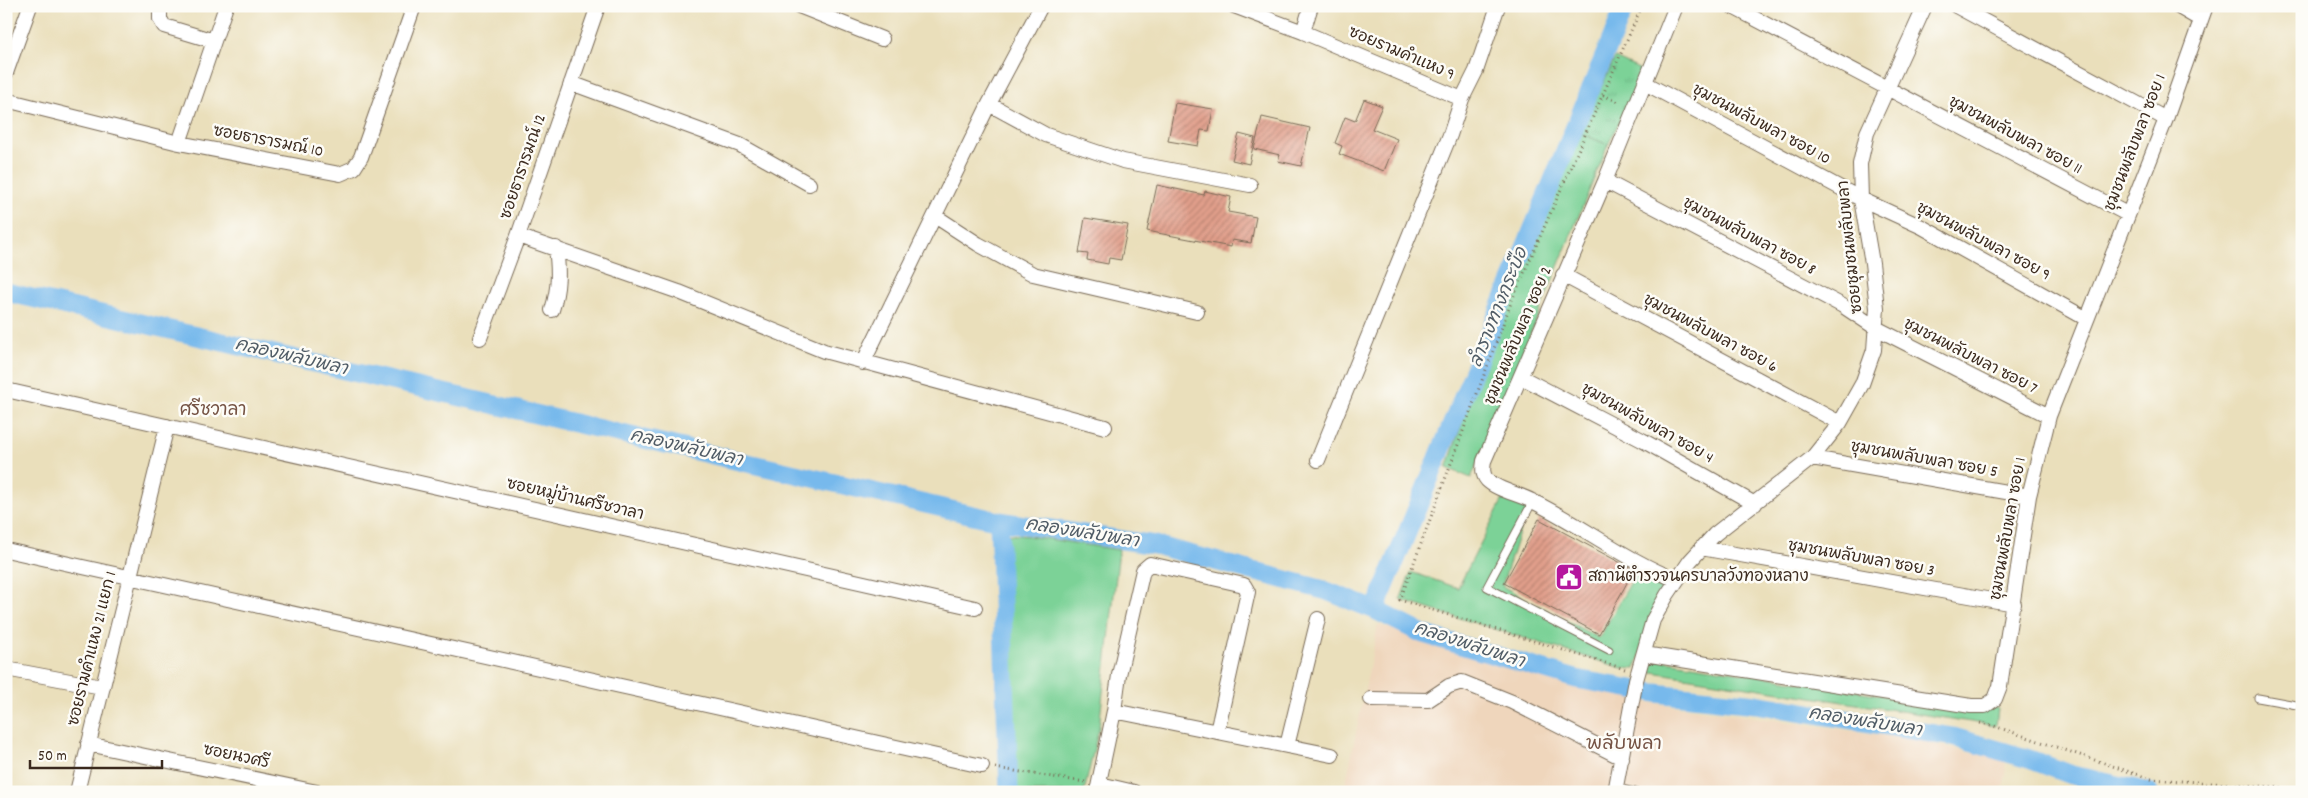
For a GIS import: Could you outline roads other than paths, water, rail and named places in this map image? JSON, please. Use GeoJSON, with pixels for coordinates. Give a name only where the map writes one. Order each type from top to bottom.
{"type":"FeatureCollection","features":[{"type":"Feature","properties":{"kind":"street"},"geometry":{"type":"LineString","coordinates":[[6,73],[30,6]]}},
{"type":"Feature","properties":{"kind":"street"},"geometry":{"type":"LineString","coordinates":[[160,6],[160,19],[164,26],[214,41]]}},
{"type":"Feature","properties":{"kind":"street"},"geometry":{"type":"LineString","coordinates":[[179,143],[226,6]]}},
{"type":"Feature","properties":{"kind":"street","name":"ซอยธารารมณ์ 10"},"geometry":{"type":"LineString","coordinates":[[6,100],[179,143],[340,174],[348,172],[361,157],[414,6]]}},
{"type":"Feature","properties":{"kind":"street","name":"ซอยธารารมณ์ 12"},"geometry":{"type":"LineString","coordinates":[[480,338],[518,236],[598,6]]}},
{"type":"Feature","properties":{"kind":"street"},"geometry":{"type":"LineString","coordinates":[[799,6],[882,38]]}},
{"type":"Feature","properties":{"kind":"street"},"geometry":{"type":"LineString","coordinates":[[863,364],[989,104],[1041,6]]}},
{"type":"Feature","properties":{"kind":"street","name":"ซอยรามคำแหง 9"},"geometry":{"type":"LineString","coordinates":[[1234,6],[1303,32],[1462,99],[1476,71],[1498,6]]}},
{"type":"Feature","properties":{"kind":"street"},"geometry":{"type":"LineString","coordinates":[[1303,32],[1311,6]]}},
{"type":"Feature","properties":{"kind":"street","name":"ชุมชนพลับพลา ซอย 2"},"geometry":{"type":"LineString","coordinates":[[1676,6],[1605,180],[1484,462],[1482,471],[1487,479],[1495,484],[1533,502],[1649,569],[1677,580]]}},
{"type":"Feature","properties":{"kind":"street","name":"ชุมชนพลับพลา ซอย 11"},"geometry":{"type":"LineString","coordinates":[[1732,6],[2127,214]]}},
{"type":"Feature","properties":{"kind":"street","name":"ซอยชุมชนพลับพลา"},"geometry":{"type":"LineString","coordinates":[[1615,790],[1636,680],[1653,620],[1677,580],[1714,534],[1812,458],[1840,423],[1862,384],[1874,350],[1877,308],[1872,263],[1861,199],[1860,164],[1867,133],[1925,6]]}},
{"type":"Feature","properties":{"kind":"street"},"geometry":{"type":"LineString","coordinates":[[1956,6],[2166,119]]}},
{"type":"Feature","properties":{"kind":"street"},"geometry":{"type":"LineString","coordinates":[[2176,6],[2200,20]]}},
{"type":"Feature","properties":{"kind":"street","name":"ชุมชนพลับพลา ซอย 1"},"geometry":{"type":"LineString","coordinates":[[1644,654],[1971,706],[1985,706],[1995,699],[2000,686],[2014,604],[2029,496],[2049,416],[2166,119],[2206,6]]}},
{"type":"Feature","properties":{"kind":"street"},"geometry":{"type":"LineString","coordinates":[[571,83],[740,145],[809,184]]}},
{"type":"Feature","properties":{"kind":"street","name":"ชุมชนพลับพลา ซอย 10"},"geometry":{"type":"LineString","coordinates":[[1644,83],[1861,199]]}},
{"type":"Feature","properties":{"kind":"street"},"geometry":{"type":"LineString","coordinates":[[1318,460],[1462,99]]}},
{"type":"Feature","properties":{"kind":"street"},"geometry":{"type":"LineString","coordinates":[[989,104],[1046,135],[1123,161],[1250,185]]}},
{"type":"Feature","properties":{"kind":"street","name":"ชุมชนพลับพลา ซอย 8"},"geometry":{"type":"LineString","coordinates":[[1605,180],[1843,306],[1876,328]]}},
{"type":"Feature","properties":{"kind":"street","name":"ชุมชนพลับพลา ซอย 9"},"geometry":{"type":"LineString","coordinates":[[1861,199],[1922,228],[2088,318]]}},
{"type":"Feature","properties":{"kind":"street"},"geometry":{"type":"LineString","coordinates":[[935,216],[978,244],[1033,274],[1197,312]]}},
{"type":"Feature","properties":{"kind":"street"},"geometry":{"type":"LineString","coordinates":[[518,236],[726,310],[824,351],[863,364],[1105,427]]}},
{"type":"Feature","properties":{"kind":"street"},"geometry":{"type":"LineString","coordinates":[[552,310],[558,291],[559,274],[556,248]]}},
{"type":"Feature","properties":{"kind":"street","name":"ชุมชนพลับพลา ซอย 6"},"geometry":{"type":"LineString","coordinates":[[1563,275],[1840,423]]}},
{"type":"Feature","properties":{"kind":"street","name":"ชุมชนพลับพลา ซอย 7"},"geometry":{"type":"LineString","coordinates":[[1876,328],[2049,416]]}},
{"type":"Feature","properties":{"kind":"street","name":"ชุมชนพลับพลา ซอย 4"},"geometry":{"type":"LineString","coordinates":[[1521,377],[1642,440],[1755,504]]}},
{"type":"Feature","properties":{"kind":"street","name":"ซอยหมู่บ้านศรีชวาลา"},"geometry":{"type":"LineString","coordinates":[[6,390],[975,608]]}},
{"type":"Feature","properties":{"kind":"street","name":"ซอยรามคำแหง 21 แยก 1"},"geometry":{"type":"LineString","coordinates":[[77,792],[128,578],[167,426]]}},
{"type":"Feature","properties":{"kind":"street","name":"ชุมชนพลับพลา ซอย 5"},"geometry":{"type":"LineString","coordinates":[[1812,458],[2029,496]]}},
{"type":"Feature","properties":{"kind":"street","name":"ชุมชนพลับพลา ซอย 3"},"geometry":{"type":"LineString","coordinates":[[1701,548],[2014,604]]}},
{"type":"Feature","properties":{"kind":"street"},"geometry":{"type":"LineString","coordinates":[[6,550],[982,766]]}},
{"type":"Feature","properties":{"kind":"street"},"geometry":{"type":"LineString","coordinates":[[1134,792],[1099,788],[1119,675],[1142,570],[1150,564],[1244,585],[1248,592],[1217,732]]}},
{"type":"Feature","properties":{"kind":"street"},"geometry":{"type":"LineString","coordinates":[[1287,746],[1318,619]]}},
{"type":"Feature","properties":{"kind":"street"},"geometry":{"type":"LineString","coordinates":[[6,668],[102,687]]}},
{"type":"Feature","properties":{"kind":"street"},"geometry":{"type":"LineString","coordinates":[[1371,699],[1428,700],[1449,686],[1462,682],[1512,702],[1622,758]]}},
{"type":"Feature","properties":{"kind":"street"},"geometry":{"type":"LineString","coordinates":[[1114,711],[1332,755]]}},
{"type":"Feature","properties":{"kind":"street","name":"ซอยนวศรี"},"geometry":{"type":"LineString","coordinates":[[88,744],[317,792]]}},
{"type":"Feature","properties":{"kind":"lane"},"geometry":{"type":"LineString","coordinates":[[1533,502],[1487,587],[1609,650]]}},
{"type":"Feature","properties":{"kind":"lane"},"geometry":{"type":"LineString","coordinates":[[2258,698],[2302,706]]}},
{"type":"Feature","properties":{"kind":"lane"},"geometry":{"type":"LineString","coordinates":[[1615,790],[1635,792]]}},
{"type":"Feature","properties":{"kind":"waterway","name":"ลำรางทางกระบือ"},"geometry":{"type":"LineString","coordinates":[[1375,610],[1625,6]]}},
{"type":"Feature","properties":{"kind":"waterway","name":"คลองพลับพลา"},"geometry":{"type":"LineString","coordinates":[[6,292],[999,521],[1155,545],[1324,590],[1375,610],[1423,634],[1576,679],[1655,693],[1756,704],[1953,737],[2029,759],[2072,775],[2149,792]]}},
{"type":"Feature","properties":{"kind":"waterway"},"geometry":{"type":"LineString","coordinates":[[999,521],[1009,792]]}},
{"type":"Feature","properties":{"kind":"place","name":"สถานีตำรวจนครบาลวังทองหลาง"},"geometry":{"type":"Point","coordinates":[1569,577]}},
{"type":"Feature","properties":{"kind":"district","name":"ศรีชวาลา"},"geometry":{"type":"Point","coordinates":[213,411]}},
{"type":"Feature","properties":{"kind":"district","name":"พลับพลา"},"geometry":{"type":"Point","coordinates":[1624,745]}}]}
